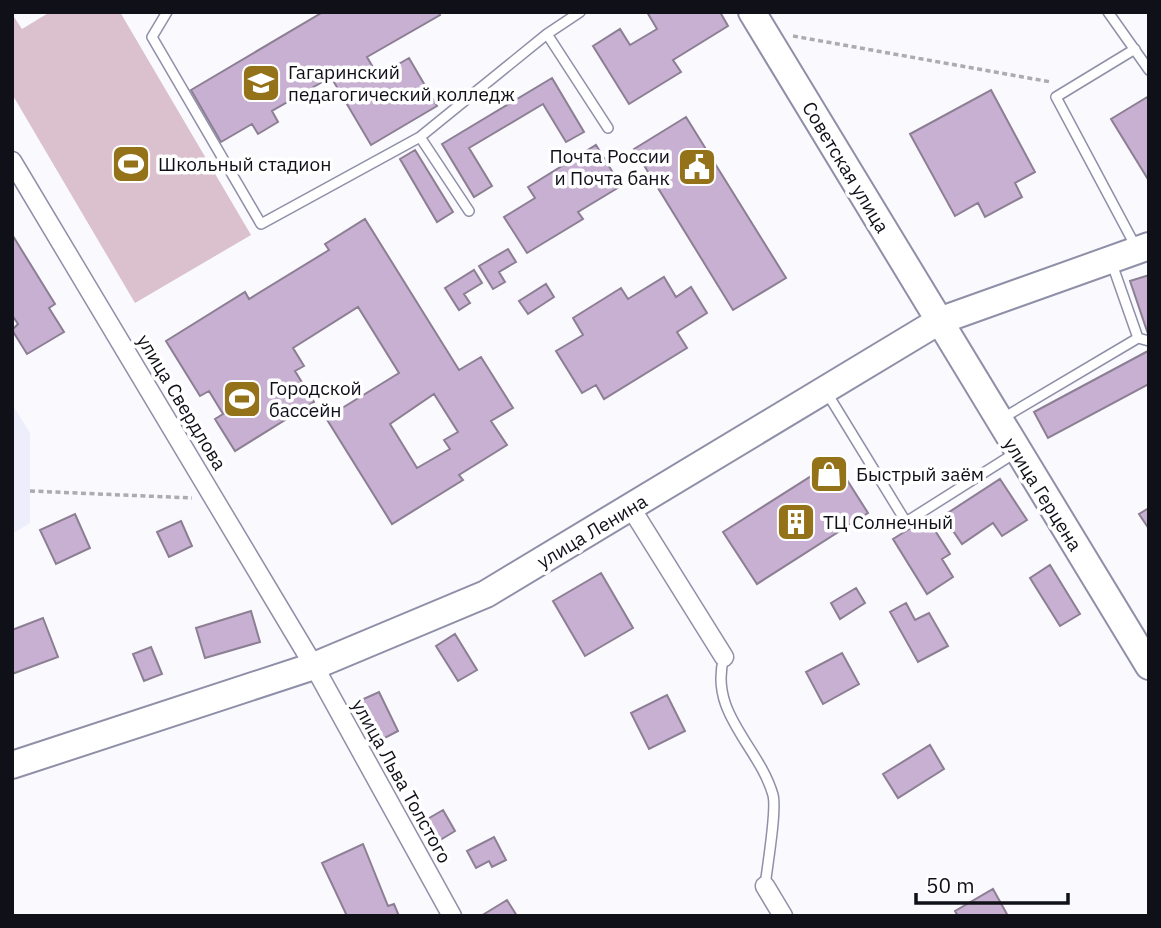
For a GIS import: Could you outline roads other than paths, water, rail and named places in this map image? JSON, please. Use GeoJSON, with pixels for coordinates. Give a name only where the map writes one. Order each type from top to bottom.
{"type":"FeatureCollection","features":[{"type":"Feature","properties":{"kind":"main road","name":"Советская улица"},"geometry":{"type":"LineString","coordinates":[[752,12],[939,321]]}},
{"type":"Feature","properties":{"kind":"main road","name":"улица Ленина"},"geometry":{"type":"LineString","coordinates":[[12,765],[314,666],[486,594],[939,321],[1143,248]]}},
{"type":"Feature","properties":{"kind":"main road","name":"улица Герцена"},"geometry":{"type":"LineString","coordinates":[[939,321],[1149,666]]}},
{"type":"Feature","properties":{"kind":"street","name":"улица Свердлова"},"geometry":{"type":"LineString","coordinates":[[12,161],[18,184],[215,499],[314,666]]}},
{"type":"Feature","properties":{"kind":"street"},"geometry":{"type":"LineString","coordinates":[[631,508],[724,657]]}},
{"type":"Feature","properties":{"kind":"street","name":"улица Льва Толстого"},"geometry":{"type":"LineString","coordinates":[[314,666],[452,916]]}},
{"type":"Feature","properties":{"kind":"street"},"geometry":{"type":"LineString","coordinates":[[765,886],[783,916]]}},
{"type":"Feature","properties":{"kind":"lane"},"geometry":{"type":"LineString","coordinates":[[167,12],[152,37],[261,223],[420,137],[547,34],[580,12]]}},
{"type":"Feature","properties":{"kind":"lane"},"geometry":{"type":"LineString","coordinates":[[1108,12],[1149,70]]}},
{"type":"Feature","properties":{"kind":"lane"},"geometry":{"type":"LineString","coordinates":[[547,34],[608,128]]}},
{"type":"Feature","properties":{"kind":"lane"},"geometry":{"type":"LineString","coordinates":[[1135,49],[1056,97],[1143,248]]}},
{"type":"Feature","properties":{"kind":"lane"},"geometry":{"type":"LineString","coordinates":[[420,137],[469,211]]}},
{"type":"Feature","properties":{"kind":"lane"},"geometry":{"type":"LineString","coordinates":[[1111,260],[1138,338]]}},
{"type":"Feature","properties":{"kind":"lane"},"geometry":{"type":"LineString","coordinates":[[998,421],[1138,338],[1149,341]]}},
{"type":"Feature","properties":{"kind":"lane"},"geometry":{"type":"LineString","coordinates":[[825,389],[906,522],[1017,453]]}},
{"type":"Feature","properties":{"kind":"lane"},"geometry":{"type":"LineString","coordinates":[[724,657],[719,677],[725,706],[774,796],[765,886]]}},
{"type":"Feature","properties":{"kind":"place","name":"Гагаринский педагогический колледж"},"geometry":{"type":"Point","coordinates":[261,83]}},
{"type":"Feature","properties":{"kind":"place","name":"Школьный стадион"},"geometry":{"type":"Point","coordinates":[131,164]}},
{"type":"Feature","properties":{"kind":"place","name":"Почта России и Почта банк"},"geometry":{"type":"Point","coordinates":[697,167]}},
{"type":"Feature","properties":{"kind":"place","name":"Городской бассейн"},"geometry":{"type":"Point","coordinates":[242,399]}},
{"type":"Feature","properties":{"kind":"place","name":"Быстрый заём"},"geometry":{"type":"Point","coordinates":[829,474]}},
{"type":"Feature","properties":{"kind":"place","name":"ТЦ Солнечный"},"geometry":{"type":"Point","coordinates":[796,522]}}]}
